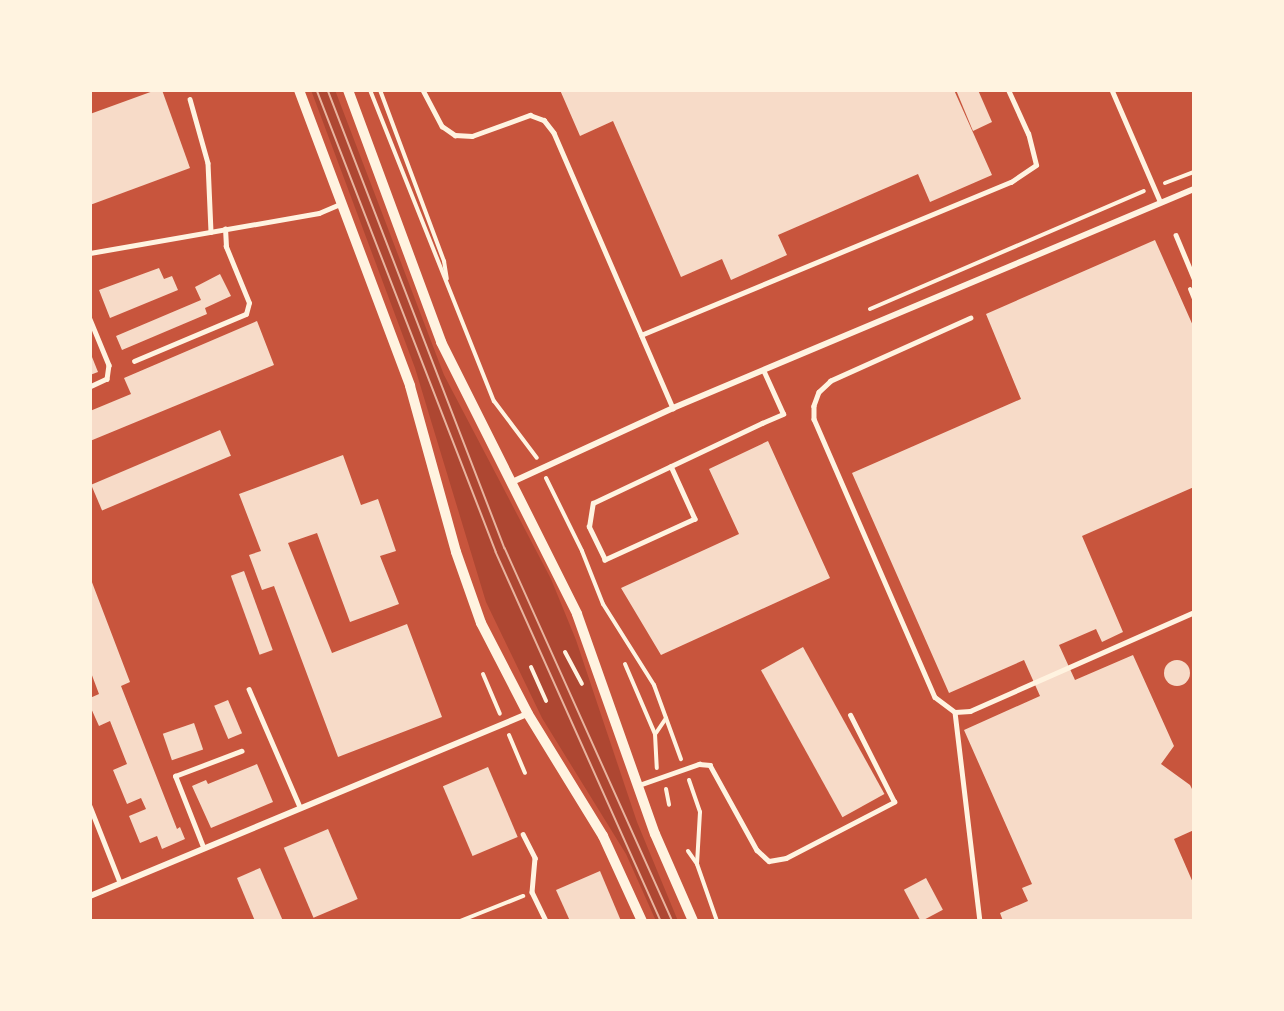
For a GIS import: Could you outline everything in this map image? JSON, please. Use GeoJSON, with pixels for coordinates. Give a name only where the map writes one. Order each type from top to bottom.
{"type":"FeatureCollection","features":[{"type":"Feature","properties":{"kind":"street"},"geometry":{"type":"LineString","coordinates":[[299,90],[410,386],[456,552],[481,623],[528,714],[603,836],[642,921]]}},
{"type":"Feature","properties":{"kind":"street"},"geometry":{"type":"LineString","coordinates":[[348,90],[441,342],[509,484],[577,614],[637,786],[693,921]]}},
{"type":"Feature","properties":{"kind":"street"},"geometry":{"type":"LineString","coordinates":[[509,484],[673,408],[1160,201],[1194,189]]}},
{"type":"Feature","properties":{"kind":"street"},"geometry":{"type":"LineString","coordinates":[[90,896],[203,847],[528,714]]}},
{"type":"Feature","properties":{"kind":"lane"},"geometry":{"type":"LineString","coordinates":[[423,90],[442,126],[455,135],[472,136],[530,115],[544,120],[554,133],[673,408]]}},
{"type":"Feature","properties":{"kind":"lane"},"geometry":{"type":"LineString","coordinates":[[641,335],[1011,182],[1036,165],[1028,134],[1008,90]]}},
{"type":"Feature","properties":{"kind":"lane"},"geometry":{"type":"LineString","coordinates":[[1112,90],[1160,201]]}},
{"type":"Feature","properties":{"kind":"lane"},"geometry":{"type":"LineString","coordinates":[[190,99],[207,163],[212,231]]}},
{"type":"Feature","properties":{"kind":"lane"},"geometry":{"type":"LineString","coordinates":[[90,253],[319,213],[341,204]]}},
{"type":"Feature","properties":{"kind":"lane"},"geometry":{"type":"LineString","coordinates":[[134,361],[246,314],[249,303],[226,247],[225,229]]}},
{"type":"Feature","properties":{"kind":"lane"},"geometry":{"type":"LineString","coordinates":[[1176,235],[1194,278]]}},
{"type":"Feature","properties":{"kind":"lane"},"geometry":{"type":"LineString","coordinates":[[971,318],[831,381],[819,392],[814,406],[814,419],[935,697],[955,712],[970,711],[1194,612]]}},
{"type":"Feature","properties":{"kind":"lane"},"geometry":{"type":"LineString","coordinates":[[90,319],[109,365],[107,379],[90,387]]}},
{"type":"Feature","properties":{"kind":"lane"},"geometry":{"type":"LineString","coordinates":[[671,466],[695,519],[605,560],[589,527],[593,503],[671,466],[783,414],[763,370]]}},
{"type":"Feature","properties":{"kind":"lane"},"geometry":{"type":"LineString","coordinates":[[249,689],[300,807]]}},
{"type":"Feature","properties":{"kind":"lane"},"geometry":{"type":"LineString","coordinates":[[955,712],[980,921]]}},
{"type":"Feature","properties":{"kind":"lane"},"geometry":{"type":"LineString","coordinates":[[637,786],[685,769],[710,765],[757,850],[770,861],[786,858],[894,802],[850,715]]}},
{"type":"Feature","properties":{"kind":"lane"},"geometry":{"type":"LineString","coordinates":[[203,847],[175,776],[241,751]]}},
{"type":"Feature","properties":{"kind":"lane"},"geometry":{"type":"LineString","coordinates":[[90,806],[120,882]]}},
{"type":"Feature","properties":{"kind":"lane"},"geometry":{"type":"LineString","coordinates":[[523,834],[535,858],[532,892],[546,921]]}},
{"type":"Feature","properties":{"kind":"path"},"geometry":{"type":"LineString","coordinates":[[370,90],[496,406],[531,446],[578,541],[603,604],[648,674],[700,812],[697,864]]}},
{"type":"Feature","properties":{"kind":"path"},"geometry":{"type":"LineString","coordinates":[[380,90],[444,261],[448,283]]}},
{"type":"Feature","properties":{"kind":"path"},"geometry":{"type":"LineString","coordinates":[[566,652],[582,684]]}},
{"type":"Feature","properties":{"kind":"path"},"geometry":{"type":"LineString","coordinates":[[625,664],[655,734],[666,718]]}},
{"type":"Feature","properties":{"kind":"path"},"geometry":{"type":"LineString","coordinates":[[531,667],[546,701]]}},
{"type":"Feature","properties":{"kind":"path"},"geometry":{"type":"LineString","coordinates":[[483,674],[525,773]]}},
{"type":"Feature","properties":{"kind":"path"},"geometry":{"type":"LineString","coordinates":[[688,851],[697,864],[717,921]]}},
{"type":"Feature","properties":{"kind":"path"},"geometry":{"type":"LineString","coordinates":[[460,921],[532,892]]}},
{"type":"Feature","properties":{"kind":"shaded area"},"geometry":{"type":"Polygon","coordinates":[[[311,90],[335,90],[444,375],[551,579],[576,640],[637,822],[678,921],[656,921],[626,854],[542,718],[486,602],[415,368],[311,90]]]}},
{"type":"Feature","properties":{"kind":"building"},"geometry":{"type":"Polygon","coordinates":[[[156,90],[162,90],[190,168],[90,205],[90,114],[156,90]]]}},
{"type":"Feature","properties":{"kind":"building"},"geometry":{"type":"Polygon","coordinates":[[[560,90],[954,90],[992,175],[930,202],[918,174],[778,235],[787,255],[731,280],[722,259],[681,277],[613,121],[580,136],[560,90]]]}},
{"type":"Feature","properties":{"kind":"building"},"geometry":{"type":"Polygon","coordinates":[[[956,90],[978,90],[992,122],[973,131],[956,90]]]}},
{"type":"Feature","properties":{"kind":"building"},"geometry":{"type":"Polygon","coordinates":[[[1155,240],[1194,328],[1194,487],[1082,536],[1123,632],[1102,642],[1096,629],[1059,645],[1075,680],[1133,655],[1174,746],[1161,764],[1190,785],[1194,793],[1194,830],[1174,839],[1194,885],[1194,921],[1003,921],[1000,913],[1028,901],[1022,888],[1032,884],[964,730],[1040,696],[1024,660],[949,693],[852,473],[1021,399],[986,314],[1155,240]]]}},
{"type":"Feature","properties":{"kind":"building"},"geometry":{"type":"Polygon","coordinates":[[[159,268],[164,279],[172,276],[178,290],[110,318],[99,290],[159,268]]]}},
{"type":"Feature","properties":{"kind":"building"},"geometry":{"type":"Polygon","coordinates":[[[220,274],[231,296],[205,308],[207,314],[122,350],[116,336],[201,300],[195,287],[220,274]]]}},
{"type":"Feature","properties":{"kind":"building"},"geometry":{"type":"Polygon","coordinates":[[[257,321],[274,365],[90,441],[90,411],[131,394],[124,378],[257,321]]]}},
{"type":"Feature","properties":{"kind":"building"},"geometry":{"type":"Polygon","coordinates":[[[90,352],[98,372],[90,375],[90,352]]]}},
{"type":"Feature","properties":{"kind":"building"},"geometry":{"type":"Polygon","coordinates":[[[220,430],[231,456],[102,510],[91,485],[220,430]]]}},
{"type":"Feature","properties":{"kind":"building"},"geometry":{"type":"Polygon","coordinates":[[[768,441],[830,578],[661,655],[621,588],[739,534],[709,469],[768,441]]]}},
{"type":"Feature","properties":{"kind":"building"},"geometry":{"type":"Polygon","coordinates":[[[343,455],[361,505],[378,499],[396,551],[380,556],[399,604],[350,622],[317,533],[288,543],[332,653],[407,624],[442,717],[338,757],[274,586],[262,590],[249,555],[261,551],[239,494],[343,455]]]}},
{"type":"Feature","properties":{"kind":"building"},"geometry":{"type":"Polygon","coordinates":[[[244,571],[273,650],[260,655],[231,576],[244,571]]]}},
{"type":"Feature","properties":{"kind":"building"},"geometry":{"type":"Polygon","coordinates":[[[90,577],[130,682],[121,686],[177,829],[180,827],[185,839],[162,849],[157,836],[140,843],[129,816],[146,809],[141,798],[127,804],[113,770],[127,764],[110,721],[99,726],[90,706],[90,698],[99,694],[90,670],[90,577]]]}},
{"type":"Feature","properties":{"kind":"building"},"geometry":{"type":"Polygon","coordinates":[[[803,647],[884,794],[842,817],[761,670],[803,647]]]}},
{"type":"Feature","properties":{"kind":"building"},"geometry":{"type":"Polygon","coordinates":[[[1177,660],[1186,664],[1190,673],[1186,682],[1177,686],[1168,682],[1164,673],[1168,664],[1177,660]]]}},
{"type":"Feature","properties":{"kind":"building"},"geometry":{"type":"Polygon","coordinates":[[[228,700],[242,733],[228,739],[214,706],[228,700]]]}},
{"type":"Feature","properties":{"kind":"building"},"geometry":{"type":"Polygon","coordinates":[[[194,723],[203,749],[172,760],[163,734],[194,723]]]}},
{"type":"Feature","properties":{"kind":"building"},"geometry":{"type":"Polygon","coordinates":[[[257,764],[273,802],[211,828],[192,786],[206,780],[208,784],[257,764]]]}},
{"type":"Feature","properties":{"kind":"building"},"geometry":{"type":"Polygon","coordinates":[[[488,767],[518,837],[473,856],[443,786],[488,767]]]}},
{"type":"Feature","properties":{"kind":"building"},"geometry":{"type":"Polygon","coordinates":[[[328,829],[358,899],[314,918],[284,848],[328,829]]]}},
{"type":"Feature","properties":{"kind":"building"},"geometry":{"type":"Polygon","coordinates":[[[260,868],[283,921],[255,921],[237,878],[260,868]]]}},
{"type":"Feature","properties":{"kind":"building"},"geometry":{"type":"Polygon","coordinates":[[[600,871],[621,921],[570,921],[556,890],[600,871]]]}},
{"type":"Feature","properties":{"kind":"building"},"geometry":{"type":"Polygon","coordinates":[[[926,878],[943,910],[921,921],[904,890],[926,878]]]}},
{"type":"Feature","properties":{"kind":"tram line"},"geometry":{"type":"LineString","coordinates":[[317,90],[496,552],[661,921]]}},
{"type":"Feature","properties":{"kind":"tram line"},"geometry":{"type":"LineString","coordinates":[[328,90],[505,548],[673,921]]}}]}
